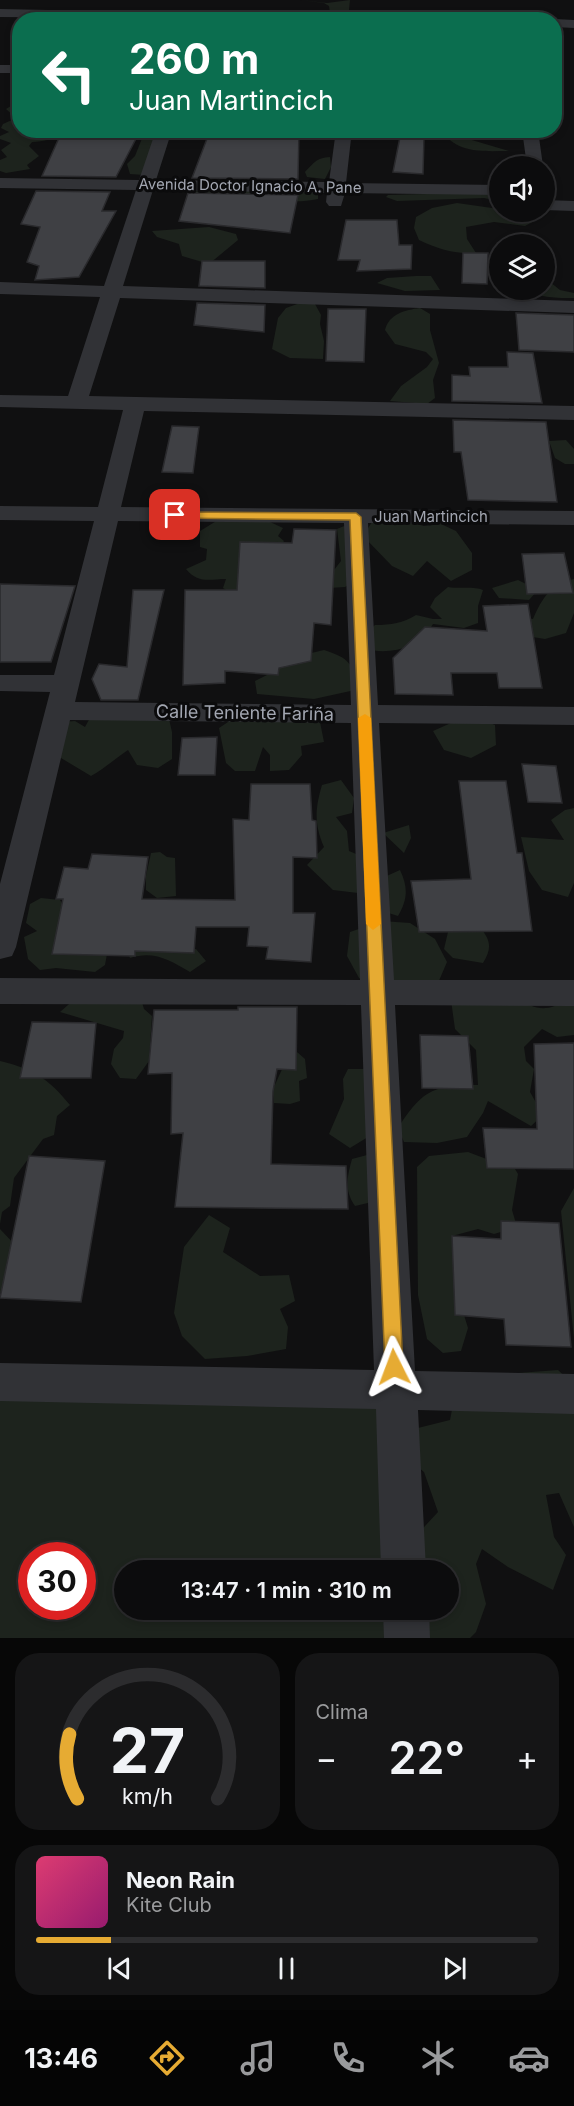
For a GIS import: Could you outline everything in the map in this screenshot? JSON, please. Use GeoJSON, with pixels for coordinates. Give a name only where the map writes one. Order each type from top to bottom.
{"type":"FeatureCollection","features":[{"type":"Feature","properties":{"kind":"street"},"geometry":{"type":"LineString","coordinates":[[76,403],[162,138]]}},
{"type":"Feature","properties":{"kind":"street"},"geometry":{"type":"LineString","coordinates":[[336,195],[343,138]]}},
{"type":"Feature","properties":{"kind":"street"},"geometry":{"type":"LineString","coordinates":[[531,138],[534,156]]}},
{"type":"Feature","properties":{"kind":"street","name":"Avenida Doctor Ignacio A. Pane"},"geometry":{"type":"LineString","coordinates":[[0,183],[145,193]]}},
{"type":"Feature","properties":{"kind":"street","name":"Avenida Doctor Ignacio A. Pane"},"geometry":{"type":"LineString","coordinates":[[0,199],[145,193],[336,195],[489,190]]}},
{"type":"Feature","properties":{"kind":"street"},"geometry":{"type":"LineString","coordinates":[[555,190],[574,191]]}},
{"type":"Feature","properties":{"kind":"street","name":"Avenida Doctor Ignacio A. Pane"},"geometry":{"type":"LineString","coordinates":[[336,195],[489,204]]}},
{"type":"Feature","properties":{"kind":"street"},"geometry":{"type":"LineString","coordinates":[[555,205],[574,206]]}},
{"type":"Feature","properties":{"kind":"street"},"geometry":{"type":"LineString","coordinates":[[0,288],[574,307]]}},
{"type":"Feature","properties":{"kind":"street"},"geometry":{"type":"LineString","coordinates":[[0,401],[574,413]]}},
{"type":"Feature","properties":{"kind":"street"},"geometry":{"type":"LineString","coordinates":[[0,947],[7,895],[60,711],[135,404]]}},
{"type":"Feature","properties":{"kind":"street","name":"Juan Martincich"},"geometry":{"type":"LineString","coordinates":[[0,513],[574,518]]}},
{"type":"Feature","properties":{"kind":"street"},"geometry":{"type":"LineString","coordinates":[[356,517],[404,1560]]}},
{"type":"Feature","properties":{"kind":"street"},"geometry":{"type":"LineString","coordinates":[[0,683],[66,684]]}},
{"type":"Feature","properties":{"kind":"street","name":"Calle Teniente Fariña"},"geometry":{"type":"LineString","coordinates":[[60,711],[574,716]]}},
{"type":"Feature","properties":{"kind":"street"},"geometry":{"type":"LineString","coordinates":[[0,991],[574,993]]}},
{"type":"Feature","properties":{"kind":"street"},"geometry":{"type":"LineString","coordinates":[[0,1382],[574,1394]]}},
{"type":"Feature","properties":{"kind":"street"},"geometry":{"type":"LineString","coordinates":[[406,1620],[407,1638]]}},
{"type":"Feature","properties":{"kind":"shaded area"},"geometry":{"type":"Polygon","coordinates":[[[300,0],[327,3],[350,0],[349,10],[360,12],[330,12],[329,6],[324,3],[300,0]]]}},
{"type":"Feature","properties":{"kind":"shaded area"},"geometry":{"type":"Polygon","coordinates":[[[12,105],[12,114],[6,109],[12,105]]]}},
{"type":"Feature","properties":{"kind":"shaded area"},"geometry":{"type":"Polygon","coordinates":[[[12,120],[12,138],[51,138],[32,142],[29,146],[39,156],[27,165],[30,169],[6,173],[0,171],[0,160],[7,157],[1,150],[11,143],[0,139],[0,136],[9,132],[1,128],[3,124],[12,120]]]}},
{"type":"Feature","properties":{"kind":"shaded area"},"geometry":{"type":"Polygon","coordinates":[[[142,138],[163,138],[144,175],[130,174],[127,164],[135,156],[142,138]]]}},
{"type":"Feature","properties":{"kind":"shaded area"},"geometry":{"type":"Polygon","coordinates":[[[448,138],[465,138],[509,151],[473,150],[448,138]]]}},
{"type":"Feature","properties":{"kind":"shaded area"},"geometry":{"type":"Polygon","coordinates":[[[330,157],[331,167],[325,179],[307,177],[305,172],[313,164],[321,158],[330,157]]]}},
{"type":"Feature","properties":{"kind":"shaded area"},"geometry":{"type":"Polygon","coordinates":[[[489,188],[489,199],[397,201],[386,197],[388,195],[489,188]]]}},
{"type":"Feature","properties":{"kind":"shaded area"},"geometry":{"type":"Polygon","coordinates":[[[171,189],[318,193],[318,199],[282,201],[171,189]]]}},
{"type":"Feature","properties":{"kind":"shaded area"},"geometry":{"type":"Polygon","coordinates":[[[457,203],[489,208],[489,222],[494,222],[466,227],[467,239],[476,253],[446,250],[419,240],[414,228],[416,217],[432,208],[457,203]]]}},
{"type":"Feature","properties":{"kind":"shaded area"},"geometry":{"type":"Polygon","coordinates":[[[494,222],[533,222],[525,226],[494,222]]]}},
{"type":"Feature","properties":{"kind":"shaded area"},"geometry":{"type":"Polygon","coordinates":[[[209,227],[236,234],[238,240],[209,264],[182,256],[179,244],[157,237],[152,231],[209,227]]]}},
{"type":"Feature","properties":{"kind":"shaded area"},"geometry":{"type":"Polygon","coordinates":[[[431,276],[440,290],[405,291],[377,283],[387,278],[431,276]]]}},
{"type":"Feature","properties":{"kind":"shaded area"},"geometry":{"type":"Polygon","coordinates":[[[555,286],[560,290],[574,293],[574,298],[555,298],[555,286]]]}},
{"type":"Feature","properties":{"kind":"shaded area"},"geometry":{"type":"Polygon","coordinates":[[[300,303],[315,304],[321,315],[320,324],[324,341],[323,359],[290,358],[272,349],[278,318],[286,308],[300,303]]]}},
{"type":"Feature","properties":{"kind":"shaded area"},"geometry":{"type":"Polygon","coordinates":[[[420,308],[430,314],[430,330],[439,363],[433,380],[435,398],[427,404],[390,401],[401,386],[427,367],[433,359],[426,352],[395,344],[385,330],[394,317],[420,308]]]}},
{"type":"Feature","properties":{"kind":"shaded area"},"geometry":{"type":"Polygon","coordinates":[[[566,440],[574,449],[574,464],[565,464],[555,458],[549,441],[566,440]]]}},
{"type":"Feature","properties":{"kind":"shaded area"},"geometry":{"type":"Polygon","coordinates":[[[218,520],[268,521],[283,528],[278,536],[284,541],[254,591],[231,593],[223,588],[226,579],[200,579],[186,569],[206,560],[207,549],[200,547],[200,531],[218,520]]]}},
{"type":"Feature","properties":{"kind":"shaded area"},"geometry":{"type":"Polygon","coordinates":[[[403,520],[424,526],[441,524],[456,531],[472,553],[472,570],[451,581],[427,561],[413,576],[392,566],[363,536],[372,522],[403,520]]]}},
{"type":"Feature","properties":{"kind":"shaded area"},"geometry":{"type":"Polygon","coordinates":[[[349,524],[355,581],[345,587],[313,589],[329,568],[334,570],[341,561],[337,529],[349,524]]]}},
{"type":"Feature","properties":{"kind":"shaded area"},"geometry":{"type":"Polygon","coordinates":[[[574,579],[574,613],[566,633],[545,639],[514,634],[517,617],[533,619],[553,588],[574,579]]]}},
{"type":"Feature","properties":{"kind":"shaded area"},"geometry":{"type":"Polygon","coordinates":[[[518,580],[538,590],[529,600],[499,598],[492,588],[518,580]]]}},
{"type":"Feature","properties":{"kind":"shaded area"},"geometry":{"type":"Polygon","coordinates":[[[448,587],[483,590],[478,606],[478,623],[464,628],[433,624],[421,639],[405,648],[387,651],[368,650],[366,633],[375,625],[397,623],[416,615],[442,619],[430,607],[435,598],[448,587]]]}},
{"type":"Feature","properties":{"kind":"shaded area"},"geometry":{"type":"Polygon","coordinates":[[[324,650],[349,663],[354,674],[355,690],[314,699],[257,694],[255,681],[279,669],[282,660],[324,650]]]}},
{"type":"Feature","properties":{"kind":"shaded area"},"geometry":{"type":"Polygon","coordinates":[[[469,715],[495,725],[496,745],[471,758],[444,750],[433,731],[469,715]]]}},
{"type":"Feature","properties":{"kind":"shaded area"},"geometry":{"type":"Polygon","coordinates":[[[91,716],[169,719],[172,732],[172,759],[158,768],[137,765],[128,750],[91,776],[61,758],[59,742],[63,722],[75,721],[85,727],[91,716]]]}},
{"type":"Feature","properties":{"kind":"shaded area"},"geometry":{"type":"Polygon","coordinates":[[[234,718],[320,722],[324,742],[301,746],[302,755],[289,770],[270,771],[270,755],[263,747],[255,771],[235,771],[226,763],[219,728],[234,718]]]}},
{"type":"Feature","properties":{"kind":"shaded area"},"geometry":{"type":"Polygon","coordinates":[[[341,780],[354,798],[352,813],[336,817],[347,831],[349,851],[361,856],[358,893],[333,890],[307,865],[324,847],[318,831],[317,816],[322,785],[341,780]]]}},
{"type":"Feature","properties":{"kind":"shaded area"},"geometry":{"type":"Polygon","coordinates":[[[574,808],[574,883],[568,897],[542,890],[529,871],[521,837],[564,840],[551,820],[565,810],[574,808]]]}},
{"type":"Feature","properties":{"kind":"shaded area"},"geometry":{"type":"Polygon","coordinates":[[[409,825],[411,838],[404,853],[383,833],[409,825]]]}},
{"type":"Feature","properties":{"kind":"shaded area"},"geometry":{"type":"Polygon","coordinates":[[[160,852],[167,857],[175,858],[176,896],[157,898],[146,890],[146,876],[151,853],[160,852]]]}},
{"type":"Feature","properties":{"kind":"shaded area"},"geometry":{"type":"Polygon","coordinates":[[[400,870],[406,893],[398,916],[379,910],[380,879],[400,870]]]}},
{"type":"Feature","properties":{"kind":"shaded area"},"geometry":{"type":"Polygon","coordinates":[[[41,898],[60,900],[67,911],[54,944],[107,954],[105,965],[95,972],[56,968],[40,970],[28,959],[24,937],[37,931],[26,923],[30,904],[41,898]]]}},
{"type":"Feature","properties":{"kind":"shaded area"},"geometry":{"type":"Polygon","coordinates":[[[382,921],[410,923],[435,939],[447,962],[438,983],[384,993],[359,978],[347,956],[350,932],[382,921]]]}},
{"type":"Feature","properties":{"kind":"shaded area"},"geometry":{"type":"Polygon","coordinates":[[[458,923],[480,927],[484,932],[489,945],[483,963],[453,958],[444,949],[448,932],[458,923]]]}},
{"type":"Feature","properties":{"kind":"shaded area"},"geometry":{"type":"Polygon","coordinates":[[[125,946],[196,949],[206,961],[190,972],[168,960],[154,956],[130,958],[125,946]]]}},
{"type":"Feature","properties":{"kind":"shaded area"},"geometry":{"type":"Polygon","coordinates":[[[137,985],[144,1009],[152,1016],[149,1061],[136,1079],[120,1078],[111,1064],[114,1049],[123,1038],[124,1031],[60,1012],[76,998],[137,985]]]}},
{"type":"Feature","properties":{"kind":"shaded area"},"geometry":{"type":"Polygon","coordinates":[[[517,997],[530,1005],[542,1008],[568,1000],[574,1002],[574,1035],[557,1037],[542,1029],[524,1047],[526,1061],[534,1069],[530,1092],[543,1115],[531,1126],[488,1101],[467,1137],[437,1143],[404,1142],[398,1128],[406,1115],[422,1098],[439,1088],[478,1085],[476,1050],[455,1029],[451,1000],[517,997]]]}},
{"type":"Feature","properties":{"kind":"shaded area"},"geometry":{"type":"Polygon","coordinates":[[[297,1052],[305,1059],[307,1078],[299,1081],[300,1101],[290,1104],[274,1103],[273,1089],[289,1054],[297,1052]]]}},
{"type":"Feature","properties":{"kind":"shaded area"},"geometry":{"type":"Polygon","coordinates":[[[0,1061],[22,1067],[47,1081],[70,1105],[57,1116],[54,1135],[43,1139],[14,1178],[10,1206],[2,1212],[0,1224],[0,1061]]]}},
{"type":"Feature","properties":{"kind":"shaded area"},"geometry":{"type":"Polygon","coordinates":[[[348,1069],[364,1069],[368,1137],[350,1148],[329,1134],[344,1099],[343,1079],[348,1069]]]}},
{"type":"Feature","properties":{"kind":"shaded area"},"geometry":{"type":"Polygon","coordinates":[[[468,1152],[497,1163],[512,1164],[518,1174],[512,1210],[517,1227],[494,1234],[478,1229],[452,1236],[460,1302],[468,1328],[461,1351],[443,1353],[427,1339],[418,1295],[417,1167],[429,1156],[468,1152]]]}},
{"type":"Feature","properties":{"kind":"shaded area"},"geometry":{"type":"Polygon","coordinates":[[[367,1155],[372,1202],[355,1206],[348,1189],[350,1166],[352,1159],[367,1155]]]}},
{"type":"Feature","properties":{"kind":"shaded area"},"geometry":{"type":"Polygon","coordinates":[[[574,1188],[574,1339],[561,1211],[574,1188]]]}},
{"type":"Feature","properties":{"kind":"shaded area"},"geometry":{"type":"Polygon","coordinates":[[[209,1215],[230,1228],[223,1252],[260,1276],[289,1275],[295,1301],[280,1309],[288,1327],[286,1349],[247,1356],[205,1359],[182,1336],[174,1313],[184,1247],[209,1215]]]}},
{"type":"Feature","properties":{"kind":"shaded area"},"geometry":{"type":"Polygon","coordinates":[[[0,1229],[18,1248],[11,1286],[0,1293],[0,1229]]]}},
{"type":"Feature","properties":{"kind":"shaded area"},"geometry":{"type":"Polygon","coordinates":[[[558,1370],[574,1385],[574,1527],[559,1493],[546,1495],[554,1537],[566,1555],[553,1590],[508,1567],[482,1549],[476,1564],[486,1604],[476,1632],[470,1638],[420,1638],[411,1620],[459,1620],[459,1560],[411,1560],[413,1539],[438,1512],[424,1472],[408,1459],[418,1428],[450,1420],[454,1399],[503,1374],[558,1370]]]}},
{"type":"Feature","properties":{"kind":"shaded area"},"geometry":{"type":"Polygon","coordinates":[[[0,1389],[385,1390],[386,1560],[114,1560],[114,1620],[400,1620],[389,1638],[0,1638],[0,1389]]]}},
{"type":"Feature","properties":{"kind":"building"},"geometry":{"type":"Polygon","coordinates":[[[59,138],[136,138],[116,177],[42,176],[59,138]]]}},
{"type":"Feature","properties":{"kind":"building"},"geometry":{"type":"Polygon","coordinates":[[[207,138],[299,138],[298,179],[192,178],[207,138]]]}},
{"type":"Feature","properties":{"kind":"building"},"geometry":{"type":"Polygon","coordinates":[[[400,138],[424,138],[423,174],[393,172],[400,138]]]}},
{"type":"Feature","properties":{"kind":"building"},"geometry":{"type":"Polygon","coordinates":[[[36,191],[110,192],[102,211],[116,211],[79,277],[35,280],[39,266],[27,262],[40,227],[21,224],[36,191]]]}},
{"type":"Feature","properties":{"kind":"building"},"geometry":{"type":"Polygon","coordinates":[[[188,193],[298,195],[290,233],[179,221],[188,193]]]}},
{"type":"Feature","properties":{"kind":"building"},"geometry":{"type":"Polygon","coordinates":[[[346,220],[397,220],[399,245],[412,245],[411,269],[357,271],[360,260],[338,260],[346,220]]]}},
{"type":"Feature","properties":{"kind":"building"},"geometry":{"type":"Polygon","coordinates":[[[463,253],[488,253],[487,284],[462,283],[463,253]]]}},
{"type":"Feature","properties":{"kind":"building"},"geometry":{"type":"Polygon","coordinates":[[[202,261],[265,261],[265,288],[199,286],[202,261]]]}},
{"type":"Feature","properties":{"kind":"building"},"geometry":{"type":"Polygon","coordinates":[[[197,303],[265,305],[264,332],[194,325],[197,303]]]}},
{"type":"Feature","properties":{"kind":"building"},"geometry":{"type":"Polygon","coordinates":[[[328,309],[366,309],[364,362],[326,361],[328,309]]]}},
{"type":"Feature","properties":{"kind":"building"},"geometry":{"type":"Polygon","coordinates":[[[516,313],[574,315],[574,352],[519,350],[516,313]]]}},
{"type":"Feature","properties":{"kind":"building"},"geometry":{"type":"Polygon","coordinates":[[[507,352],[533,353],[542,403],[452,401],[452,375],[470,376],[469,367],[508,367],[507,352]]]}},
{"type":"Feature","properties":{"kind":"building"},"geometry":{"type":"Polygon","coordinates":[[[453,420],[546,422],[557,502],[468,500],[461,452],[454,452],[453,420]]]}},
{"type":"Feature","properties":{"kind":"building"},"geometry":{"type":"Polygon","coordinates":[[[172,426],[199,427],[193,473],[162,472],[172,426]]]}},
{"type":"Feature","properties":{"kind":"building"},"geometry":{"type":"Polygon","coordinates":[[[294,529],[336,530],[331,625],[314,623],[311,661],[279,668],[278,675],[225,671],[225,683],[183,685],[185,590],[237,590],[240,542],[292,543],[294,529]]]}},
{"type":"Feature","properties":{"kind":"building"},"geometry":{"type":"Polygon","coordinates":[[[564,553],[573,593],[527,594],[522,554],[564,553]]]}},
{"type":"Feature","properties":{"kind":"building"},"geometry":{"type":"Polygon","coordinates":[[[0,584],[75,586],[51,662],[0,662],[0,584]]]}},
{"type":"Feature","properties":{"kind":"building"},"geometry":{"type":"Polygon","coordinates":[[[133,590],[164,590],[138,700],[101,700],[92,679],[99,664],[127,667],[133,590]]]}},
{"type":"Feature","properties":{"kind":"building"},"geometry":{"type":"Polygon","coordinates":[[[528,604],[542,688],[499,688],[497,673],[451,673],[453,695],[395,694],[393,658],[425,627],[487,631],[483,606],[528,604]]]}},
{"type":"Feature","properties":{"kind":"building"},"geometry":{"type":"Polygon","coordinates":[[[217,737],[215,775],[178,775],[182,738],[217,737]]]}},
{"type":"Feature","properties":{"kind":"building"},"geometry":{"type":"Polygon","coordinates":[[[522,764],[556,766],[562,803],[528,802],[522,764]]]}},
{"type":"Feature","properties":{"kind":"building"},"geometry":{"type":"Polygon","coordinates":[[[459,781],[506,781],[517,853],[522,853],[532,931],[419,932],[411,881],[471,879],[459,781]]]}},
{"type":"Feature","properties":{"kind":"building"},"geometry":{"type":"Polygon","coordinates":[[[251,784],[310,784],[312,820],[316,821],[317,858],[293,857],[293,913],[315,913],[311,962],[266,959],[268,947],[247,946],[249,927],[196,927],[194,953],[135,951],[135,956],[52,954],[63,899],[56,899],[64,867],[88,869],[92,854],[148,857],[142,899],[235,900],[233,819],[249,820],[251,784]]]}},
{"type":"Feature","properties":{"kind":"building"},"geometry":{"type":"Polygon","coordinates":[[[238,1007],[297,1007],[296,1070],[277,1069],[273,1091],[271,1164],[346,1166],[348,1209],[175,1207],[183,1133],[171,1134],[172,1073],[148,1074],[154,1010],[238,1010],[238,1007]]]}},
{"type":"Feature","properties":{"kind":"building"},"geometry":{"type":"Polygon","coordinates":[[[32,1022],[96,1023],[91,1078],[20,1078],[32,1022]]]}},
{"type":"Feature","properties":{"kind":"building"},"geometry":{"type":"Polygon","coordinates":[[[420,1035],[468,1036],[473,1089],[422,1088],[420,1035]]]}},
{"type":"Feature","properties":{"kind":"building"},"geometry":{"type":"Polygon","coordinates":[[[574,1043],[574,1169],[487,1168],[483,1128],[537,1129],[534,1044],[574,1043]]]}},
{"type":"Feature","properties":{"kind":"building"},"geometry":{"type":"Polygon","coordinates":[[[29,1156],[105,1161],[81,1302],[0,1298],[29,1156]]]}},
{"type":"Feature","properties":{"kind":"building"},"geometry":{"type":"Polygon","coordinates":[[[501,1221],[559,1223],[571,1347],[506,1345],[504,1319],[455,1315],[452,1236],[501,1239],[501,1221]]]}},
{"type":"Feature","properties":{"kind":"slow traffic"},"geometry":{"type":"LineString","coordinates":[[365,718],[373,924]]}},
{"type":"Feature","properties":{"kind":"route"},"geometry":{"type":"LineString","coordinates":[[175,515],[356,517],[394,1367]]}}]}
